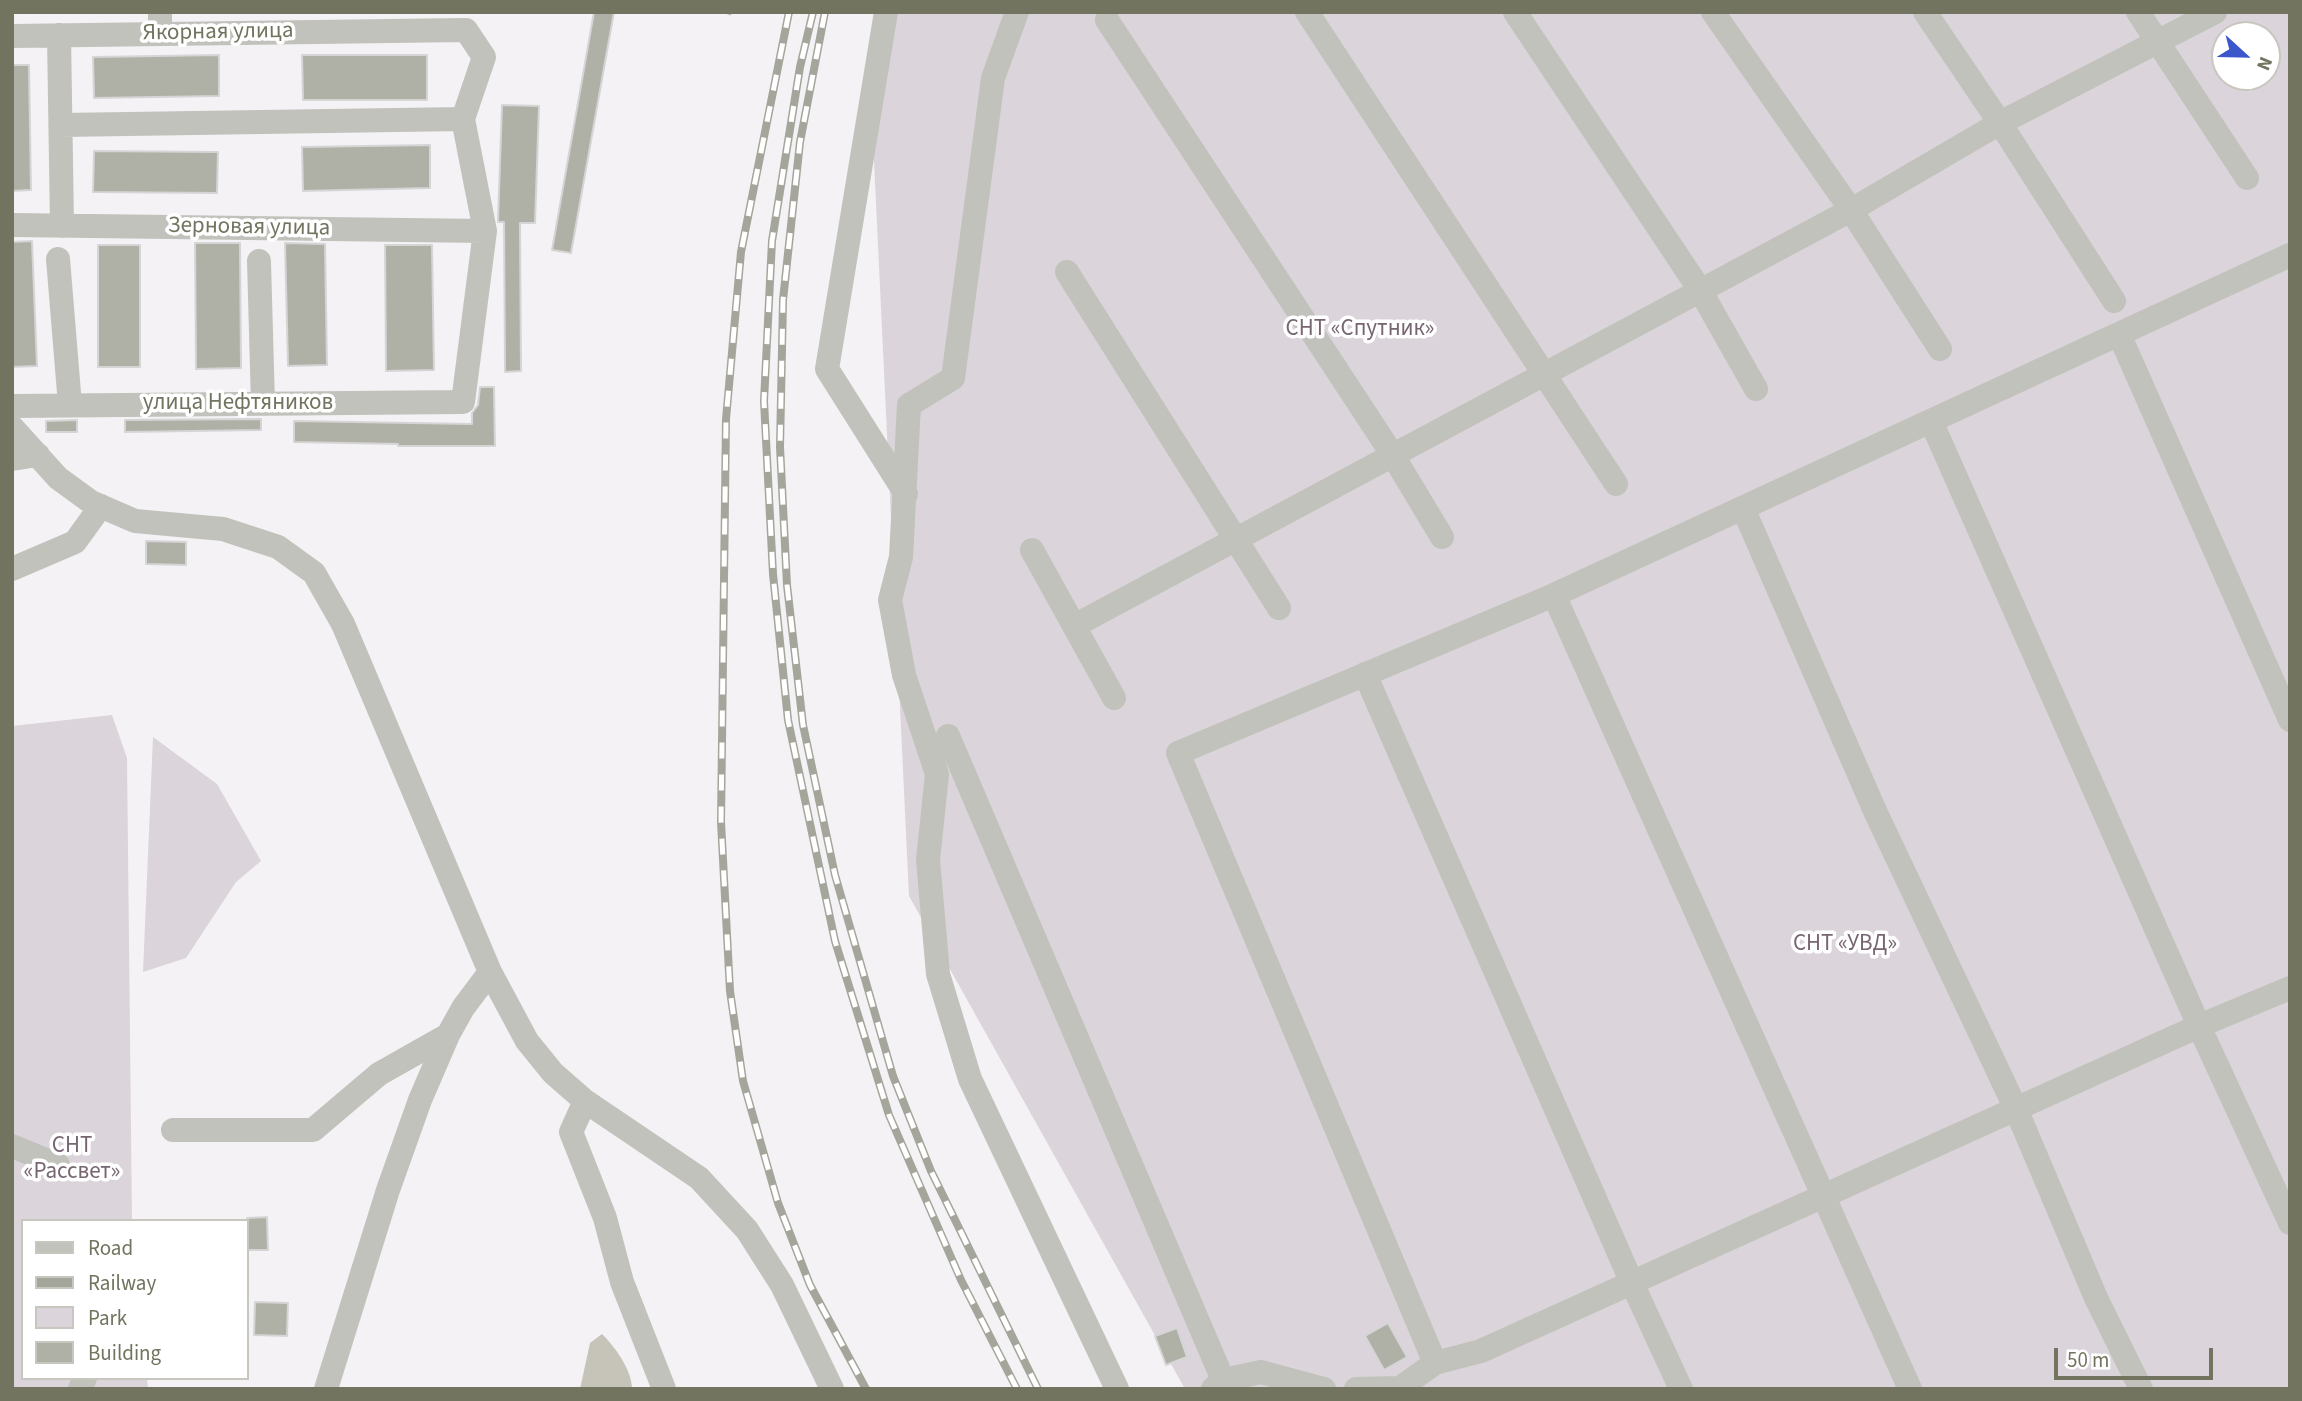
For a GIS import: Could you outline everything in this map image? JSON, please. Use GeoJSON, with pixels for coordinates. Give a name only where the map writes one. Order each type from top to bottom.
{"type":"FeatureCollection","features":[{"type":"Feature","properties":{"kind":"street"},"geometry":{"type":"LineString","coordinates":[[886,12],[827,369],[905,494]]}},
{"type":"Feature","properties":{"kind":"street"},"geometry":{"type":"LineString","coordinates":[[1017,12],[993,78],[953,378],[909,405],[901,557],[890,600],[904,675],[937,774],[928,860],[938,974],[970,1079],[1117,1389]]}},
{"type":"Feature","properties":{"kind":"street"},"geometry":{"type":"LineString","coordinates":[[1307,12],[1616,484]]}},
{"type":"Feature","properties":{"kind":"street"},"geometry":{"type":"LineString","coordinates":[[1515,12],[1700,290],[1756,389]]}},
{"type":"Feature","properties":{"kind":"street"},"geometry":{"type":"LineString","coordinates":[[1713,12],[1851,210],[1940,349]]}},
{"type":"Feature","properties":{"kind":"street"},"geometry":{"type":"LineString","coordinates":[[1925,12],[2115,301]]}},
{"type":"Feature","properties":{"kind":"street"},"geometry":{"type":"LineString","coordinates":[[2138,12],[2247,178]]}},
{"type":"Feature","properties":{"kind":"street"},"geometry":{"type":"LineString","coordinates":[[1074,625],[1851,210],[2000,123],[2215,12]]}},
{"type":"Feature","properties":{"kind":"street"},"geometry":{"type":"LineString","coordinates":[[1107,20],[1392,454],[1442,537]]}},
{"type":"Feature","properties":{"kind":"street"},"geometry":{"type":"LineString","coordinates":[[468,21],[484,57],[463,120],[485,231]]}},
{"type":"Feature","properties":{"kind":"street","name":"Якорная улица"},"geometry":{"type":"LineString","coordinates":[[12,36],[46,28],[160,23],[468,21]]}},
{"type":"Feature","properties":{"kind":"street"},"geometry":{"type":"LineString","coordinates":[[46,28],[61,125],[62,226]]}},
{"type":"Feature","properties":{"kind":"street"},"geometry":{"type":"LineString","coordinates":[[61,125],[463,120]]}},
{"type":"Feature","properties":{"kind":"street","name":"Зерновая улица"},"geometry":{"type":"LineString","coordinates":[[12,225],[485,231]]}},
{"type":"Feature","properties":{"kind":"street","name":"улица Нефтяников"},"geometry":{"type":"LineString","coordinates":[[12,406],[463,402],[485,231]]}},
{"type":"Feature","properties":{"kind":"street"},"geometry":{"type":"LineString","coordinates":[[1436,1363],[1178,753],[1554,595],[2290,255]]}},
{"type":"Feature","properties":{"kind":"street"},"geometry":{"type":"LineString","coordinates":[[58,259],[70,405]]}},
{"type":"Feature","properties":{"kind":"street"},"geometry":{"type":"LineString","coordinates":[[259,261],[263,404]]}},
{"type":"Feature","properties":{"kind":"street"},"geometry":{"type":"LineString","coordinates":[[1067,272],[1279,608]]}},
{"type":"Feature","properties":{"kind":"street"},"geometry":{"type":"LineString","coordinates":[[2119,334],[2290,720]]}},
{"type":"Feature","properties":{"kind":"street"},"geometry":{"type":"LineString","coordinates":[[1931,421],[2199,1026],[2290,1223]]}},
{"type":"Feature","properties":{"kind":"street"},"geometry":{"type":"LineString","coordinates":[[12,427],[58,478],[91,502],[135,521],[223,529],[267,543],[278,547],[314,573],[343,624],[491,972],[527,1041],[553,1073],[585,1101],[699,1178],[747,1230],[782,1284],[832,1389]]}},
{"type":"Feature","properties":{"kind":"street"},"geometry":{"type":"LineString","coordinates":[[12,459],[38,455]]}},
{"type":"Feature","properties":{"kind":"street"},"geometry":{"type":"LineString","coordinates":[[12,569],[75,542],[101,506]]}},
{"type":"Feature","properties":{"kind":"street"},"geometry":{"type":"LineString","coordinates":[[1743,508],[1875,811],[2016,1109],[2096,1298],[2141,1389]]}},
{"type":"Feature","properties":{"kind":"street"},"geometry":{"type":"LineString","coordinates":[[1032,550],[1114,698]]}},
{"type":"Feature","properties":{"kind":"street"},"geometry":{"type":"LineString","coordinates":[[1554,595],[1910,1389]]}},
{"type":"Feature","properties":{"kind":"street"},"geometry":{"type":"LineString","coordinates":[[1365,674],[1681,1389]]}},
{"type":"Feature","properties":{"kind":"street"},"geometry":{"type":"LineString","coordinates":[[948,736],[1218,1385],[1261,1372],[1324,1389]]}},
{"type":"Feature","properties":{"kind":"street"},"geometry":{"type":"LineString","coordinates":[[326,1389],[420,1100],[448,1035],[463,1008],[491,972]]}},
{"type":"Feature","properties":{"kind":"street"},"geometry":{"type":"LineString","coordinates":[[1356,1389],[1400,1388],[1436,1363],[1481,1351],[2199,1026],[2290,988]]}},
{"type":"Feature","properties":{"kind":"street"},"geometry":{"type":"LineString","coordinates":[[173,1130],[313,1130],[379,1074],[448,1035]]}},
{"type":"Feature","properties":{"kind":"street"},"geometry":{"type":"LineString","coordinates":[[585,1101],[571,1132],[604,1217],[622,1282],[664,1389]]}},
{"type":"Feature","properties":{"kind":"street"},"geometry":{"type":"LineString","coordinates":[[12,1146],[58,1165]]}},
{"type":"Feature","properties":{"kind":"green space","name":"СНТ «УВД»"},"geometry":{"type":"Polygon","coordinates":[[[897,12],[2290,12],[2290,1389],[1185,1389],[909,896],[873,140],[897,12]]]}},
{"type":"Feature","properties":{"kind":"green space","name":"СНТ «Рассвет»"},"geometry":{"type":"Polygon","coordinates":[[[112,715],[127,758],[132,1219],[21,1219],[21,1380],[147,1380],[148,1389],[12,1389],[12,726],[112,715]]]}},
{"type":"Feature","properties":{"kind":"green space"},"geometry":{"type":"Polygon","coordinates":[[[153,737],[217,784],[261,861],[236,882],[186,958],[143,972],[153,737]]]}},
{"type":"Feature","properties":{"kind":"shaded area"},"geometry":{"type":"Polygon","coordinates":[[[602,1334],[626,1367],[632,1389],[580,1389],[590,1343],[602,1334]]]}},
{"type":"Feature","properties":{"kind":"building"},"geometry":{"type":"Polygon","coordinates":[[[594,12],[614,12],[571,253],[552,250],[594,12]]]}},
{"type":"Feature","properties":{"kind":"building"},"geometry":{"type":"Polygon","coordinates":[[[219,55],[219,96],[94,98],[93,57],[219,55]]]}},
{"type":"Feature","properties":{"kind":"building"},"geometry":{"type":"Polygon","coordinates":[[[302,55],[427,55],[427,100],[303,100],[302,55]]]}},
{"type":"Feature","properties":{"kind":"building"},"geometry":{"type":"Polygon","coordinates":[[[12,65],[29,65],[31,190],[12,191],[12,65]]]}},
{"type":"Feature","properties":{"kind":"building"},"geometry":{"type":"Polygon","coordinates":[[[502,105],[539,106],[535,223],[520,223],[521,371],[505,372],[504,222],[498,222],[502,105]]]}},
{"type":"Feature","properties":{"kind":"building"},"geometry":{"type":"Polygon","coordinates":[[[430,145],[430,188],[303,191],[302,147],[430,145]]]}},
{"type":"Feature","properties":{"kind":"building"},"geometry":{"type":"Polygon","coordinates":[[[94,151],[218,152],[217,193],[93,192],[94,151]]]}},
{"type":"Feature","properties":{"kind":"building"},"geometry":{"type":"Polygon","coordinates":[[[32,241],[37,366],[12,367],[12,242],[32,241]]]}},
{"type":"Feature","properties":{"kind":"building"},"geometry":{"type":"Polygon","coordinates":[[[195,243],[240,243],[241,368],[196,369],[195,243]]]}},
{"type":"Feature","properties":{"kind":"building"},"geometry":{"type":"Polygon","coordinates":[[[285,243],[325,244],[327,365],[288,366],[285,243]]]}},
{"type":"Feature","properties":{"kind":"building"},"geometry":{"type":"Polygon","coordinates":[[[98,245],[140,245],[140,367],[98,367],[98,245]]]}},
{"type":"Feature","properties":{"kind":"building"},"geometry":{"type":"Polygon","coordinates":[[[385,245],[432,245],[434,370],[386,371],[385,245]]]}},
{"type":"Feature","properties":{"kind":"building"},"geometry":{"type":"Polygon","coordinates":[[[480,387],[494,387],[495,446],[294,442],[294,421],[472,424],[472,413],[478,405],[480,387]]]}},
{"type":"Feature","properties":{"kind":"building"},"geometry":{"type":"Polygon","coordinates":[[[261,419],[261,430],[125,432],[125,420],[261,419]]]}},
{"type":"Feature","properties":{"kind":"building"},"geometry":{"type":"Polygon","coordinates":[[[77,420],[77,432],[46,432],[46,421],[77,420]]]}},
{"type":"Feature","properties":{"kind":"building"},"geometry":{"type":"Polygon","coordinates":[[[146,541],[186,542],[186,565],[146,564],[146,541]]]}},
{"type":"Feature","properties":{"kind":"building"},"geometry":{"type":"Polygon","coordinates":[[[267,1217],[268,1250],[248,1250],[247,1218],[267,1217]]]}},
{"type":"Feature","properties":{"kind":"building"},"geometry":{"type":"Polygon","coordinates":[[[255,1302],[288,1303],[287,1336],[254,1335],[255,1302]]]}},
{"type":"Feature","properties":{"kind":"building"},"geometry":{"type":"Polygon","coordinates":[[[1388,1323],[1407,1357],[1384,1370],[1365,1336],[1388,1323]]]}},
{"type":"Feature","properties":{"kind":"building"},"geometry":{"type":"Polygon","coordinates":[[[1177,1328],[1187,1357],[1166,1365],[1155,1336],[1177,1328]]]}},
{"type":"Feature","properties":{"kind":"railway"},"geometry":{"type":"LineString","coordinates":[[789,12],[741,252],[726,419],[721,822],[730,991],[743,1081],[778,1203],[810,1285],[866,1389]]}},
{"type":"Feature","properties":{"kind":"railway"},"geometry":{"type":"LineString","coordinates":[[813,12],[800,67],[772,241],[764,401],[773,574],[788,720],[835,941],[889,1115],[961,1280],[1017,1389]]}},
{"type":"Feature","properties":{"kind":"railway"},"geometry":{"type":"LineString","coordinates":[[825,12],[800,142],[783,300],[780,447],[787,585],[803,725],[835,875],[893,1076],[931,1171],[1038,1389]]}},
{"type":"Feature","properties":{"kind":"park label","name":"СНТ «Спутник»"},"geometry":{"type":"Point","coordinates":[1360,330]}}]}
